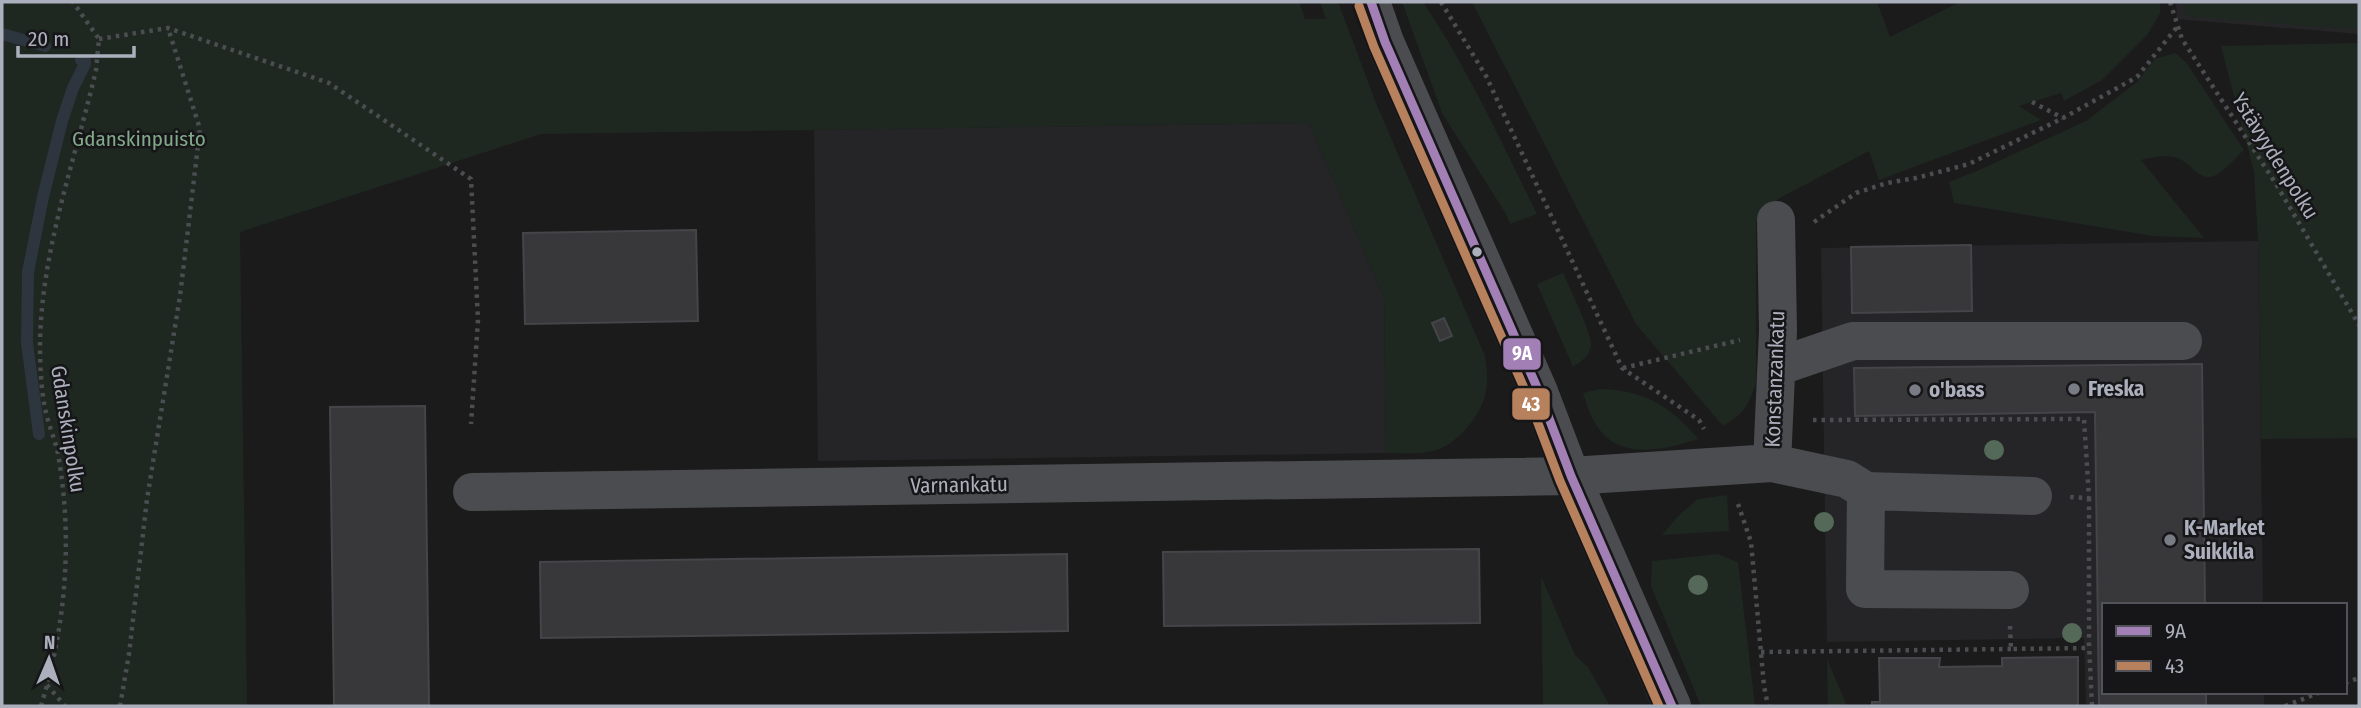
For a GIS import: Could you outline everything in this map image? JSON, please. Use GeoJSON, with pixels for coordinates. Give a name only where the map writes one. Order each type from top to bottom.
{"type":"FeatureCollection","features":[{"type":"Feature","properties":{"kind":"street"},"geometry":{"type":"LineString","coordinates":[[1371,2],[1385,42],[1539,392],[1571,476],[1672,706]]}},
{"type":"Feature","properties":{"kind":"street","name":"Konstanzankatu"},"geometry":{"type":"LineString","coordinates":[[1571,476],[1772,463],[1777,349],[1776,237]]}},
{"type":"Feature","properties":{"kind":"street"},"geometry":{"type":"LineString","coordinates":[[1777,349],[1853,341],[2183,341]]}},
{"type":"Feature","properties":{"kind":"street"},"geometry":{"type":"LineString","coordinates":[[1772,463],[1847,479],[1866,491],[2033,496]]}},
{"type":"Feature","properties":{"kind":"street","name":"Varnankatu"},"geometry":{"type":"LineString","coordinates":[[472,492],[1571,476]]}},
{"type":"Feature","properties":{"kind":"street"},"geometry":{"type":"LineString","coordinates":[[1866,491],[1865,589],[2010,590]]}},
{"type":"Feature","properties":{"kind":"path"},"geometry":{"type":"LineString","coordinates":[[73,2],[99,39],[168,28],[329,83],[471,179],[478,320],[471,424]]}},
{"type":"Feature","properties":{"kind":"path"},"geometry":{"type":"LineString","coordinates":[[1441,2],[1486,76],[1622,368],[1699,421],[1724,466],[1751,542],[1768,706]]}},
{"type":"Feature","properties":{"kind":"path","name":"Ystävyydenpolku"},"geometry":{"type":"LineString","coordinates":[[2170,2],[2182,39],[2276,184],[2359,325]]}},
{"type":"Feature","properties":{"kind":"path"},"geometry":{"type":"LineString","coordinates":[[1776,237],[1800,237],[1823,214],[1856,193],[1969,164],[2063,118],[2137,77],[2178,27]]}},
{"type":"Feature","properties":{"kind":"path"},"geometry":{"type":"LineString","coordinates":[[120,706],[148,499],[180,296],[200,130],[168,28]]}},
{"type":"Feature","properties":{"kind":"path","name":"Gdanskinpolku"},"geometry":{"type":"LineString","coordinates":[[41,706],[63,603],[66,549],[63,488],[57,452],[45,409],[40,346],[44,283],[93,83],[99,39]]}},
{"type":"Feature","properties":{"kind":"path"},"geometry":{"type":"LineString","coordinates":[[2032,102],[2063,118]]}},
{"type":"Feature","properties":{"kind":"path"},"geometry":{"type":"LineString","coordinates":[[1622,368],[1777,349]]}},
{"type":"Feature","properties":{"kind":"path"},"geometry":{"type":"LineString","coordinates":[[1774,420],[2084,419],[2089,498],[2089,648],[2092,706]]}},
{"type":"Feature","properties":{"kind":"path"},"geometry":{"type":"LineString","coordinates":[[2033,496],[2089,498]]}},
{"type":"Feature","properties":{"kind":"path"},"geometry":{"type":"LineString","coordinates":[[2010,590],[2011,649]]}},
{"type":"Feature","properties":{"kind":"path"},"geometry":{"type":"LineString","coordinates":[[1761,652],[2089,648]]}},
{"type":"Feature","properties":{"kind":"path"},"geometry":{"type":"LineString","coordinates":[[47,685],[65,706]]}},
{"type":"Feature","properties":{"kind":"path"},"geometry":{"type":"LineString","coordinates":[[2285,706],[2317,694]]}},
{"type":"Feature","properties":{"kind":"shaded area"},"geometry":{"type":"Polygon","coordinates":[[[2176,2],[2359,2],[2359,34],[2177,19],[2176,2]]]}},
{"type":"Feature","properties":{"kind":"shaded area"},"geometry":{"type":"Polygon","coordinates":[[[1309,123],[1384,298],[1386,453],[818,461],[814,130],[1309,123]]]}},
{"type":"Feature","properties":{"kind":"shaded area"},"geometry":{"type":"Polygon","coordinates":[[[2258,241],[2263,603],[2102,603],[2102,694],[2264,694],[2264,706],[2086,706],[2084,638],[1827,642],[1821,248],[2258,241]]]}},
{"type":"Feature","properties":{"kind":"green space","name":"Gdanskinpuisto"},"geometry":{"type":"Polygon","coordinates":[[[2,2],[1299,2],[1305,19],[1326,19],[1320,2],[1338,2],[1376,103],[1485,356],[1486,393],[1470,424],[1445,446],[1424,453],[1386,453],[1384,298],[1309,123],[541,134],[240,232],[247,706],[2,706],[2,2]]]}},
{"type":"Feature","properties":{"kind":"green space"},"geometry":{"type":"Polygon","coordinates":[[[1402,2],[1423,2],[1439,27],[1483,106],[1537,214],[1510,224],[1442,113],[1402,2]]]}},
{"type":"Feature","properties":{"kind":"green space"},"geometry":{"type":"Polygon","coordinates":[[[1472,2],[1877,2],[1890,37],[1960,2],[2160,2],[2160,13],[2148,34],[2102,80],[2064,101],[2061,93],[2019,106],[2041,120],[1879,180],[1869,151],[1778,199],[1756,221],[1756,383],[1744,409],[1723,426],[1636,324],[1472,2]]]}},
{"type":"Feature","properties":{"kind":"green space"},"geometry":{"type":"Polygon","coordinates":[[[2186,2],[2359,2],[2359,30],[2185,16],[2186,2]]]}},
{"type":"Feature","properties":{"kind":"green space"},"geometry":{"type":"Polygon","coordinates":[[[2359,43],[2359,438],[2261,439],[2258,241],[2254,172],[2221,46],[2359,43]]]}},
{"type":"Feature","properties":{"kind":"green space"},"geometry":{"type":"Polygon","coordinates":[[[2175,53],[2186,62],[2244,150],[2222,171],[2209,177],[2176,157],[2161,156],[2141,160],[2204,238],[2153,236],[1954,203],[1949,182],[2086,121],[2137,82],[2155,59],[2175,53]]]}},
{"type":"Feature","properties":{"kind":"green space"},"geometry":{"type":"Polygon","coordinates":[[[1563,273],[1591,341],[1588,353],[1573,367],[1537,284],[1563,273]]]}},
{"type":"Feature","properties":{"kind":"green space"},"geometry":{"type":"Polygon","coordinates":[[[1600,389],[1630,393],[1655,402],[1677,417],[1698,439],[1660,449],[1633,449],[1620,445],[1599,429],[1583,393],[1600,389]]]}},
{"type":"Feature","properties":{"kind":"green space"},"geometry":{"type":"Polygon","coordinates":[[[1727,495],[1729,531],[1662,535],[1677,517],[1698,499],[1727,495]]]}},
{"type":"Feature","properties":{"kind":"green space"},"geometry":{"type":"Polygon","coordinates":[[[1718,554],[1738,562],[1755,706],[1701,706],[1651,586],[1652,561],[1718,554]]]}},
{"type":"Feature","properties":{"kind":"green space"},"geometry":{"type":"Polygon","coordinates":[[[1541,576],[1575,655],[1588,667],[1610,706],[1543,706],[1541,576]]]}},
{"type":"Feature","properties":{"kind":"green space"},"geometry":{"type":"Polygon","coordinates":[[[1827,659],[1847,706],[1828,706],[1827,659]]]}},
{"type":"Feature","properties":{"kind":"building"},"geometry":{"type":"Polygon","coordinates":[[[696,230],[698,321],[525,324],[523,233],[696,230]]]}},
{"type":"Feature","properties":{"kind":"building"},"geometry":{"type":"Polygon","coordinates":[[[1971,245],[1972,311],[1852,313],[1851,247],[1971,245]]]}},
{"type":"Feature","properties":{"kind":"building"},"geometry":{"type":"Polygon","coordinates":[[[1444,318],[1452,336],[1440,341],[1432,323],[1444,318]]]}},
{"type":"Feature","properties":{"kind":"building"},"geometry":{"type":"Polygon","coordinates":[[[2202,364],[2205,603],[2102,603],[2102,694],[2206,694],[2206,706],[2099,706],[2095,412],[1855,416],[1854,368],[2202,364]]]}},
{"type":"Feature","properties":{"kind":"building"},"geometry":{"type":"Polygon","coordinates":[[[425,406],[429,706],[334,706],[330,407],[425,406]]]}},
{"type":"Feature","properties":{"kind":"building"},"geometry":{"type":"Polygon","coordinates":[[[1479,549],[1480,623],[1164,626],[1163,552],[1479,549]]]}},
{"type":"Feature","properties":{"kind":"building"},"geometry":{"type":"Polygon","coordinates":[[[1067,554],[1068,631],[541,638],[540,562],[1067,554]]]}},
{"type":"Feature","properties":{"kind":"building"},"geometry":{"type":"Polygon","coordinates":[[[2078,657],[2078,706],[1872,706],[1872,702],[1880,702],[1879,658],[1940,658],[1939,667],[2002,666],[2002,658],[2078,657]]]}},
{"type":"Feature","properties":{"kind":"waterway"},"geometry":{"type":"LineString","coordinates":[[2,34],[45,46]]}},
{"type":"Feature","properties":{"kind":"waterway"},"geometry":{"type":"LineString","coordinates":[[39,434],[27,343],[28,272],[62,121],[73,88],[85,64],[85,61],[81,60]]}},
{"type":"Feature","properties":{"kind":"transit line","name":"9A"},"geometry":{"type":"LineString","coordinates":[[1371,2],[1385,42],[1539,392],[1571,476],[1672,706]]}},
{"type":"Feature","properties":{"kind":"transit line","name":"43"},"geometry":{"type":"LineString","coordinates":[[1359,6],[1374,47],[1528,397],[1560,481],[1659,706]]}},
{"type":"Feature","properties":{"kind":"place","name":"Freska"},"geometry":{"type":"Point","coordinates":[2074,389]}},
{"type":"Feature","properties":{"kind":"place","name":"o'bass"},"geometry":{"type":"Point","coordinates":[1915,390]}},
{"type":"Feature","properties":{"kind":"place","name":"K-Market Suikkila"},"geometry":{"type":"Point","coordinates":[2170,540]}}]}
